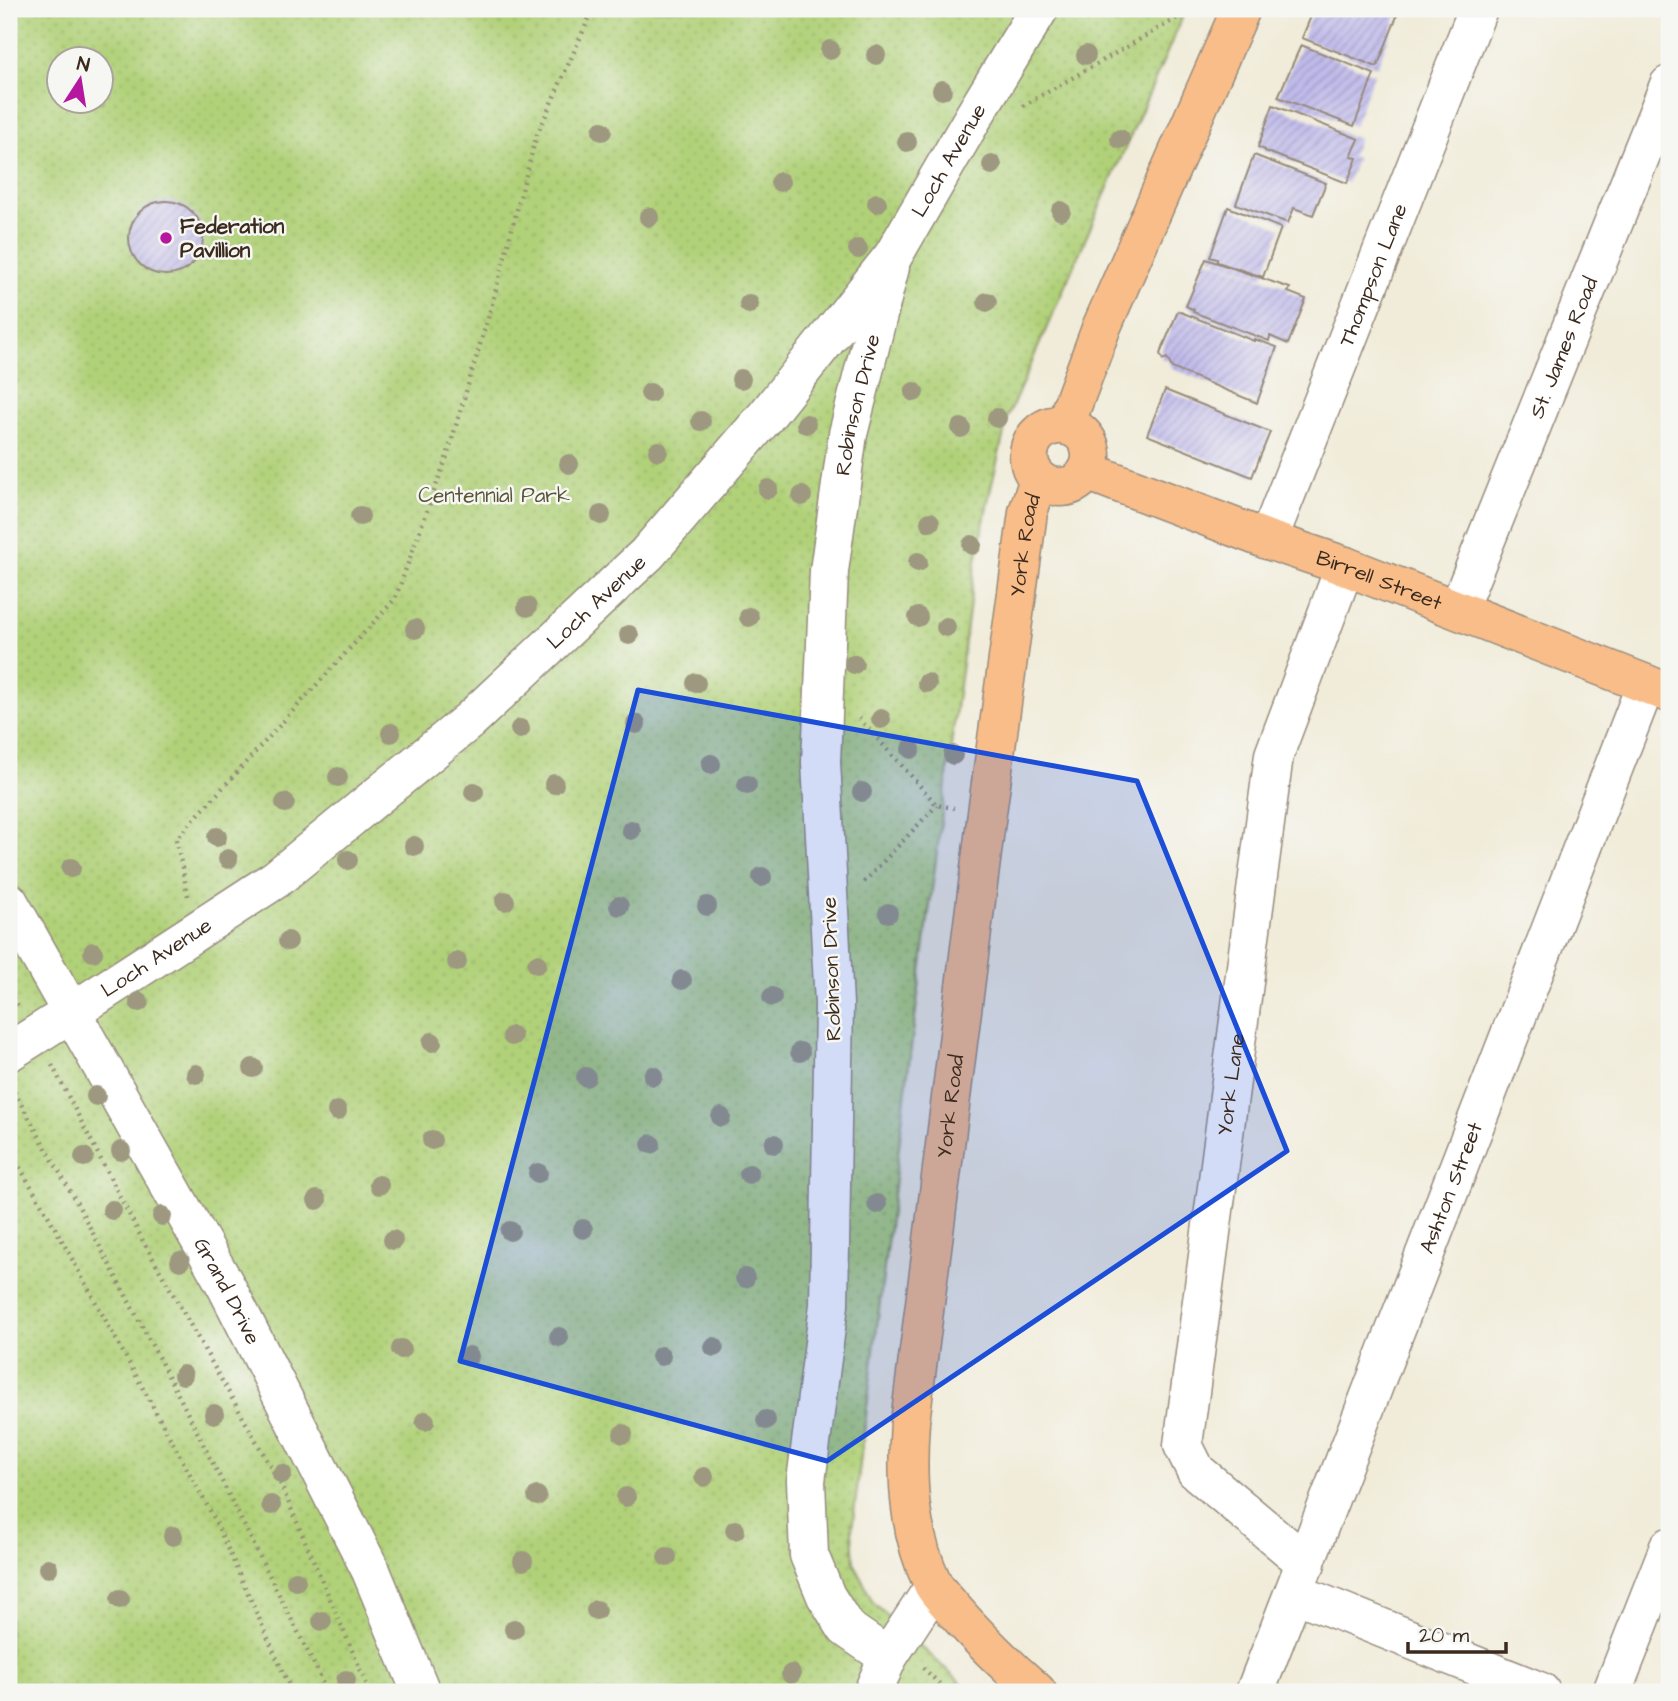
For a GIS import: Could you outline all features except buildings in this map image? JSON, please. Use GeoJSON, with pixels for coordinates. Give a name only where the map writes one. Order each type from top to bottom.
{"type":"FeatureCollection","features":[{"type":"Feature","properties":{"kind":"main road"},"geometry":{"type":"LineString","coordinates":[[1065,425],[1102,326],[1241,9]]}},
{"type":"Feature","properties":{"kind":"main road"},"geometry":{"type":"LineString","coordinates":[[1055,425],[1065,425],[1082,434],[1090,451],[1090,461],[1087,471],[1074,483],[1057,486],[1039,479],[1032,471],[1029,452],[1037,434],[1055,425]]}},
{"type":"Feature","properties":{"kind":"main road","name":"Birrell Street"},"geometry":{"type":"LineString","coordinates":[[1087,471],[1458,609],[1658,689]]}},
{"type":"Feature","properties":{"kind":"main road","name":"York Road"},"geometry":{"type":"LineString","coordinates":[[1037,1692],[997,1657],[934,1587],[916,1540],[909,1501],[908,1462],[910,1422],[986,813],[1028,512],[1039,479]]}},
{"type":"Feature","properties":{"kind":"street","name":"Loch Avenue"},"geometry":{"type":"LineString","coordinates":[[23,1044],[276,879],[470,720],[647,554],[765,416],[893,256],[1039,9]]}},
{"type":"Feature","properties":{"kind":"street","name":"Thompson Lane"},"geometry":{"type":"LineString","coordinates":[[1268,540],[1478,9]]}},
{"type":"Feature","properties":{"kind":"street","name":"St. James Road"},"geometry":{"type":"LineString","coordinates":[[1458,609],[1669,85]]}},
{"type":"Feature","properties":{"kind":"street","name":"Robinson Drive"},"geometry":{"type":"LineString","coordinates":[[888,1657],[846,1628],[826,1596],[809,1555],[806,1481],[829,1305],[834,1004],[821,762],[830,571],[848,434],[893,256]]}},
{"type":"Feature","properties":{"kind":"street","name":"York Lane"},"geometry":{"type":"LineString","coordinates":[[1345,566],[1274,755],[1183,1445],[1196,1471],[1300,1578],[1541,1692]]}},
{"type":"Feature","properties":{"kind":"street","name":"Ashton Street"},"geometry":{"type":"LineString","coordinates":[[1255,1692],[1658,689]]}},
{"type":"Feature","properties":{"kind":"street","name":"Grand Drive"},"geometry":{"type":"LineString","coordinates":[[9,902],[226,1286],[371,1572],[421,1692]]}},
{"type":"Feature","properties":{"kind":"street"},"geometry":{"type":"LineString","coordinates":[[1612,1692],[1669,1547]]}},
{"type":"Feature","properties":{"kind":"street"},"geometry":{"type":"LineString","coordinates":[[873,1692],[888,1657],[934,1587]]}},
{"type":"Feature","properties":{"kind":"path"},"geometry":{"type":"LineString","coordinates":[[195,932],[176,839],[395,599],[447,456],[536,137],[593,9]]}},
{"type":"Feature","properties":{"kind":"path"},"geometry":{"type":"LineString","coordinates":[[974,116],[983,117],[1022,106],[1180,17],[1178,9]]}},
{"type":"Feature","properties":{"kind":"path"},"geometry":{"type":"LineString","coordinates":[[825,680],[940,806],[830,918]]}},
{"type":"Feature","properties":{"kind":"path"},"geometry":{"type":"LineString","coordinates":[[9,992],[23,1044],[143,1241],[281,1485],[370,1692]]}},
{"type":"Feature","properties":{"kind":"path"},"geometry":{"type":"LineString","coordinates":[[9,1082],[78,1205],[183,1404],[326,1692]]}},
{"type":"Feature","properties":{"kind":"path"},"geometry":{"type":"LineString","coordinates":[[9,1149],[214,1518],[292,1692]]}},
{"type":"Feature","properties":{"kind":"path"},"geometry":{"type":"LineString","coordinates":[[174,1692],[191,1687],[204,1692]]}},
{"type":"Feature","properties":{"kind":"highlighted area"},"geometry":{"type":"Polygon","coordinates":[[[638,690],[1137,781],[1287,1151],[827,1461],[460,1361],[638,690]]]}},
{"type":"Feature","properties":{"kind":"green space","name":"Centennial Park"},"geometry":{"type":"Polygon","coordinates":[[[9,9],[1186,9],[1008,416],[975,565],[911,1048],[852,1530],[854,1562],[873,1603],[971,1692],[9,1692],[9,9]]]}},
{"type":"Feature","properties":{"kind":"place","name":"Federation Pavillion"},"geometry":{"type":"Point","coordinates":[166,238]}}]}
